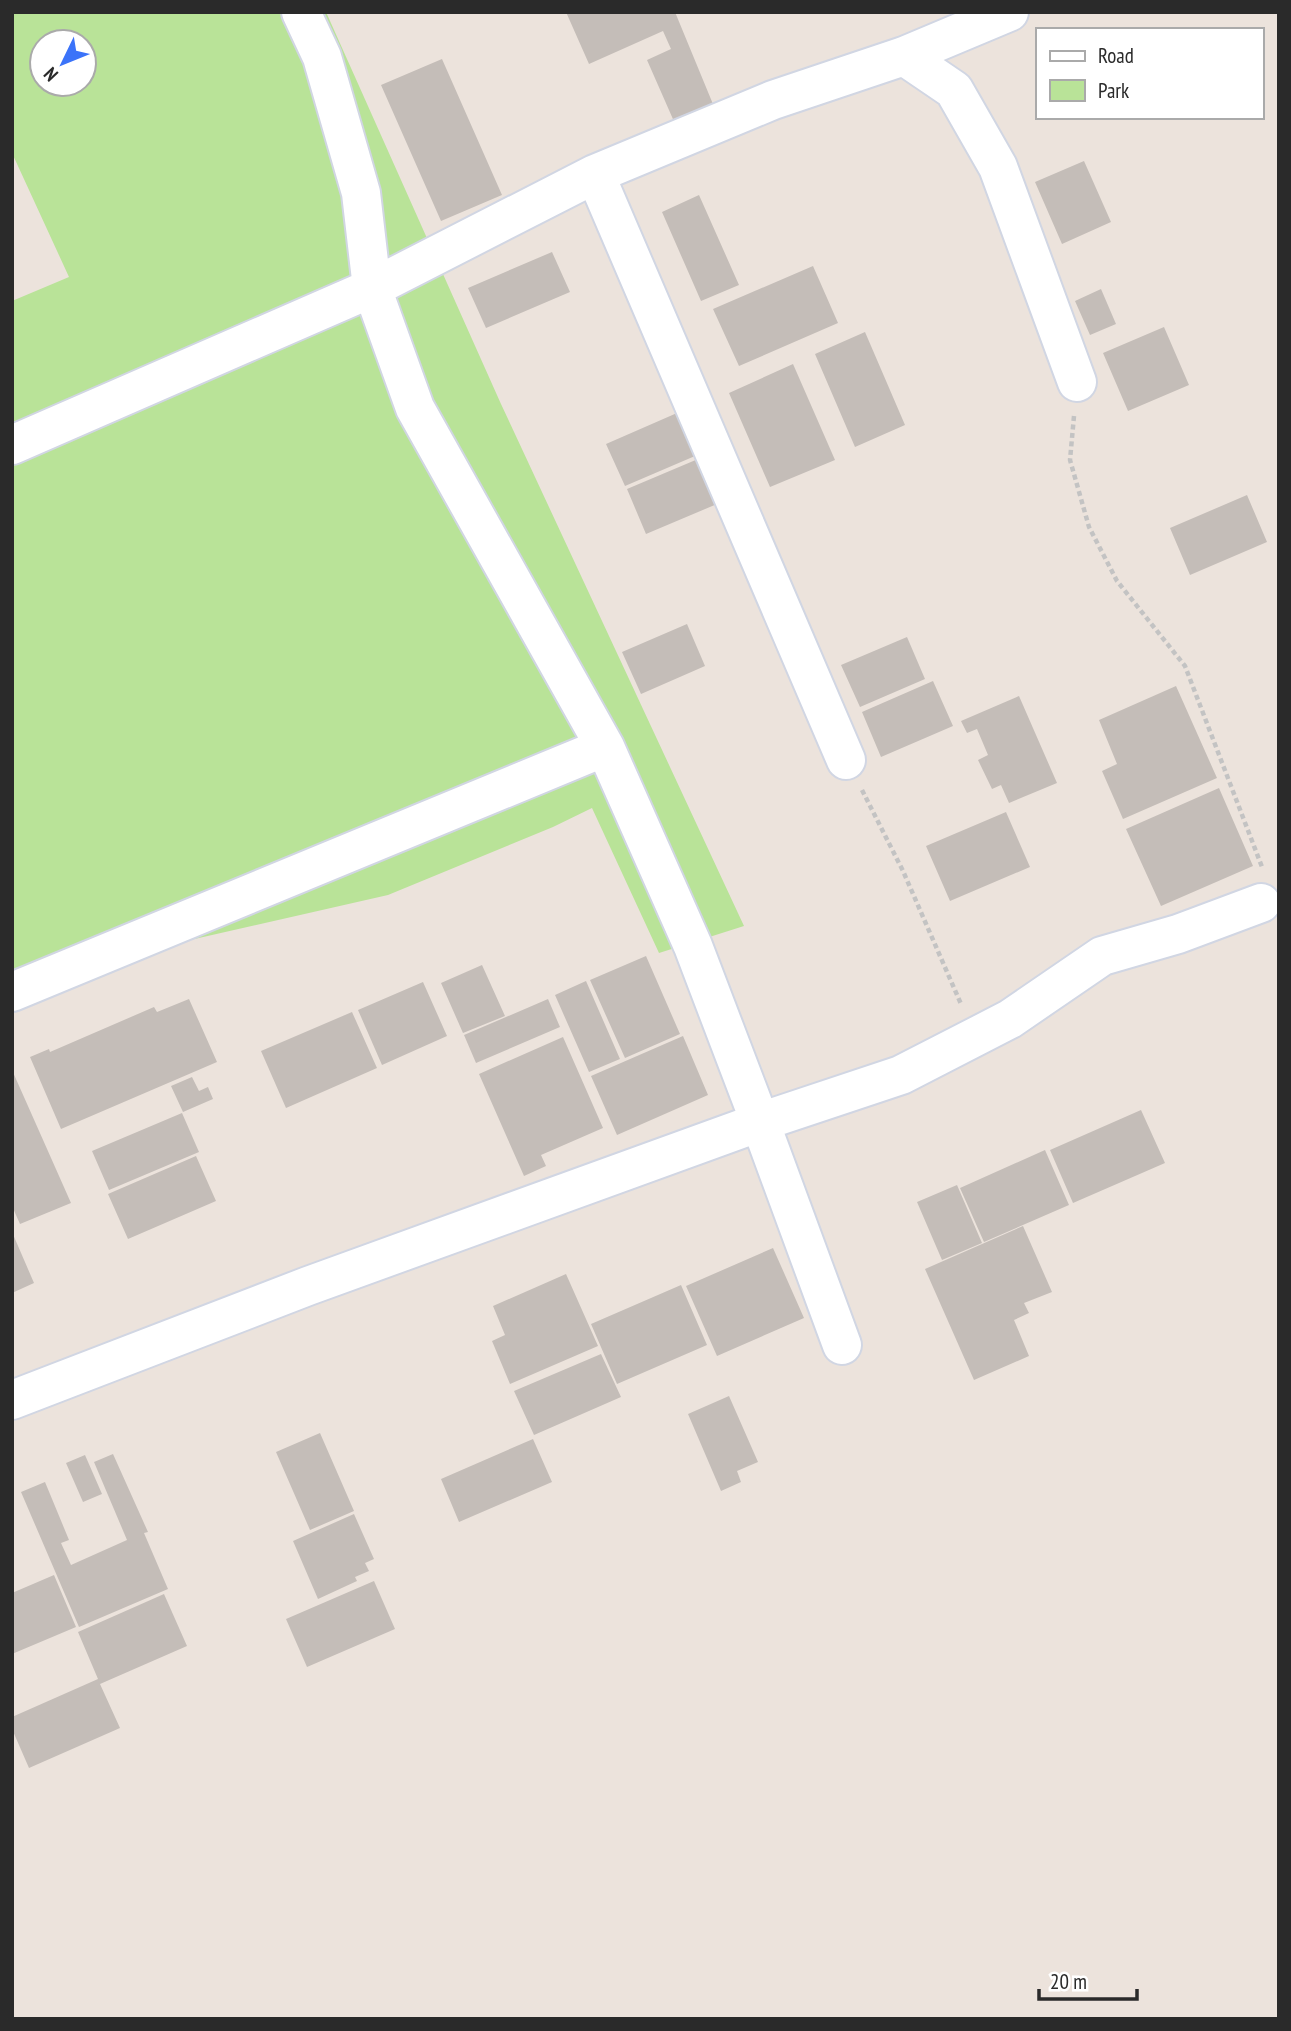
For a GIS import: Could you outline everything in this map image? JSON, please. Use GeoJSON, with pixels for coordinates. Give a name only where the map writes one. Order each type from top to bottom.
{"type":"FeatureCollection","features":[{"type":"Feature","properties":{"kind":"street"},"geometry":{"type":"LineString","coordinates":[[301,12],[322,57],[361,193],[372,288],[415,408],[605,747],[693,946],[842,1345]]}},
{"type":"Feature","properties":{"kind":"street"},"geometry":{"type":"LineString","coordinates":[[12,444],[372,288],[595,174],[773,100],[904,56],[1009,12]]}},
{"type":"Feature","properties":{"kind":"street"},"geometry":{"type":"LineString","coordinates":[[904,56],[954,90],[998,167],[1077,382]]}},
{"type":"Feature","properties":{"kind":"street"},"geometry":{"type":"LineString","coordinates":[[595,174],[846,760]]}},
{"type":"Feature","properties":{"kind":"street"},"geometry":{"type":"LineString","coordinates":[[12,992],[605,747]]}},
{"type":"Feature","properties":{"kind":"street"},"geometry":{"type":"LineString","coordinates":[[12,1401],[308,1286],[760,1122],[901,1075],[1010,1019],[1101,956],[1178,934],[1261,903]]}},
{"type":"Feature","properties":{"kind":"path"},"geometry":{"type":"LineString","coordinates":[[1077,382],[1070,460],[1089,527],[1117,581],[1185,666],[1262,866],[1261,903]]}},
{"type":"Feature","properties":{"kind":"path"},"geometry":{"type":"LineString","coordinates":[[846,760],[904,871],[975,1037]]}},
{"type":"Feature","properties":{"kind":"green space"},"geometry":{"type":"Polygon","coordinates":[[[12,12],[326,12],[501,404],[744,926],[659,953],[592,808],[553,827],[388,895],[111,958],[12,996],[12,301],[69,277],[12,153],[12,12]]]}},
{"type":"Feature","properties":{"kind":"building"},"geometry":{"type":"Polygon","coordinates":[[[566,12],[675,12],[715,109],[676,126],[647,60],[671,49],[663,31],[589,64],[566,12]]]}},
{"type":"Feature","properties":{"kind":"building"},"geometry":{"type":"Polygon","coordinates":[[[442,59],[502,195],[441,221],[381,85],[442,59]]]}},
{"type":"Feature","properties":{"kind":"building"},"geometry":{"type":"Polygon","coordinates":[[[1084,161],[1111,222],[1062,244],[1035,182],[1084,161]]]}},
{"type":"Feature","properties":{"kind":"building"},"geometry":{"type":"Polygon","coordinates":[[[699,195],[739,285],[701,301],[662,212],[699,195]]]}},
{"type":"Feature","properties":{"kind":"building"},"geometry":{"type":"Polygon","coordinates":[[[552,252],[570,292],[486,328],[468,288],[552,252]]]}},
{"type":"Feature","properties":{"kind":"building"},"geometry":{"type":"Polygon","coordinates":[[[813,266],[838,323],[739,366],[713,309],[813,266]]]}},
{"type":"Feature","properties":{"kind":"building"},"geometry":{"type":"Polygon","coordinates":[[[1101,289],[1116,324],[1090,335],[1075,301],[1101,289]]]}},
{"type":"Feature","properties":{"kind":"building"},"geometry":{"type":"Polygon","coordinates":[[[1164,327],[1189,385],[1128,411],[1103,353],[1164,327]]]}},
{"type":"Feature","properties":{"kind":"building"},"geometry":{"type":"Polygon","coordinates":[[[865,332],[905,425],[855,447],[815,354],[865,332]]]}},
{"type":"Feature","properties":{"kind":"building"},"geometry":{"type":"Polygon","coordinates":[[[793,364],[835,460],[770,487],[729,393],[793,364]]]}},
{"type":"Feature","properties":{"kind":"building"},"geometry":{"type":"Polygon","coordinates":[[[677,413],[695,456],[625,486],[606,444],[677,413]]]}},
{"type":"Feature","properties":{"kind":"building"},"geometry":{"type":"Polygon","coordinates":[[[698,459],[717,504],[646,534],[627,489],[698,459]]]}},
{"type":"Feature","properties":{"kind":"building"},"geometry":{"type":"Polygon","coordinates":[[[1247,495],[1267,542],[1190,575],[1170,528],[1247,495]]]}},
{"type":"Feature","properties":{"kind":"building"},"geometry":{"type":"Polygon","coordinates":[[[687,624],[705,666],[641,694],[622,652],[687,624]]]}},
{"type":"Feature","properties":{"kind":"building"},"geometry":{"type":"Polygon","coordinates":[[[907,637],[925,679],[860,707],[841,665],[907,637]]]}},
{"type":"Feature","properties":{"kind":"building"},"geometry":{"type":"Polygon","coordinates":[[[933,681],[953,726],[881,757],[862,712],[933,681]]]}},
{"type":"Feature","properties":{"kind":"building"},"geometry":{"type":"Polygon","coordinates":[[[1176,686],[1217,778],[1123,819],[1102,771],[1117,764],[1099,720],[1176,686]]]}},
{"type":"Feature","properties":{"kind":"building"},"geometry":{"type":"Polygon","coordinates":[[[1019,696],[1057,783],[1009,803],[1001,785],[992,789],[978,760],[988,755],[977,729],[967,733],[961,721],[1019,696]]]}},
{"type":"Feature","properties":{"kind":"building"},"geometry":{"type":"Polygon","coordinates":[[[1219,788],[1253,866],[1161,906],[1126,829],[1219,788]]]}},
{"type":"Feature","properties":{"kind":"building"},"geometry":{"type":"Polygon","coordinates":[[[1006,812],[1030,867],[950,901],[926,846],[1006,812]]]}},
{"type":"Feature","properties":{"kind":"building"},"geometry":{"type":"Polygon","coordinates":[[[646,956],[680,1034],[625,1058],[590,980],[646,956]]]}},
{"type":"Feature","properties":{"kind":"building"},"geometry":{"type":"Polygon","coordinates":[[[482,965],[505,1016],[463,1033],[441,983],[482,965]]]}},
{"type":"Feature","properties":{"kind":"building"},"geometry":{"type":"Polygon","coordinates":[[[586,981],[620,1059],[589,1072],[555,995],[586,981]]]}},
{"type":"Feature","properties":{"kind":"building"},"geometry":{"type":"Polygon","coordinates":[[[423,982],[447,1036],[382,1065],[358,1010],[423,982]]]}},
{"type":"Feature","properties":{"kind":"building"},"geometry":{"type":"Polygon","coordinates":[[[189,999],[217,1062],[61,1129],[30,1057],[49,1049],[50,1052],[154,1007],[157,1012],[189,999]]]}},
{"type":"Feature","properties":{"kind":"building"},"geometry":{"type":"Polygon","coordinates":[[[548,999],[560,1027],[476,1063],[464,1035],[548,999]]]}},
{"type":"Feature","properties":{"kind":"building"},"geometry":{"type":"Polygon","coordinates":[[[352,1012],[377,1068],[286,1108],[261,1051],[352,1012]]]}},
{"type":"Feature","properties":{"kind":"building"},"geometry":{"type":"Polygon","coordinates":[[[683,1036],[708,1095],[617,1135],[591,1076],[683,1036]]]}},
{"type":"Feature","properties":{"kind":"building"},"geometry":{"type":"Polygon","coordinates":[[[563,1037],[603,1128],[541,1155],[546,1166],[524,1176],[479,1074],[563,1037]]]}},
{"type":"Feature","properties":{"kind":"building"},"geometry":{"type":"Polygon","coordinates":[[[12,1070],[71,1203],[20,1224],[12,1206],[12,1070]]]}},
{"type":"Feature","properties":{"kind":"building"},"geometry":{"type":"Polygon","coordinates":[[[192,1077],[199,1091],[208,1087],[213,1099],[183,1112],[171,1086],[192,1077]]]}},
{"type":"Feature","properties":{"kind":"building"},"geometry":{"type":"Polygon","coordinates":[[[1141,1110],[1165,1163],[1073,1203],[1050,1150],[1141,1110]]]}},
{"type":"Feature","properties":{"kind":"building"},"geometry":{"type":"Polygon","coordinates":[[[182,1113],[199,1152],[109,1190],[92,1151],[182,1113]]]}},
{"type":"Feature","properties":{"kind":"building"},"geometry":{"type":"Polygon","coordinates":[[[1045,1150],[1069,1205],[984,1242],[960,1188],[1045,1150]]]}},
{"type":"Feature","properties":{"kind":"building"},"geometry":{"type":"Polygon","coordinates":[[[196,1156],[216,1201],[128,1239],[108,1194],[196,1156]]]}},
{"type":"Feature","properties":{"kind":"building"},"geometry":{"type":"Polygon","coordinates":[[[957,1185],[982,1243],[942,1260],[917,1202],[957,1185]]]}},
{"type":"Feature","properties":{"kind":"building"},"geometry":{"type":"Polygon","coordinates":[[[1023,1226],[1052,1292],[1024,1303],[1029,1313],[1014,1320],[1029,1356],[974,1380],[925,1269],[1023,1226]]]}},
{"type":"Feature","properties":{"kind":"building"},"geometry":{"type":"Polygon","coordinates":[[[12,1232],[34,1283],[12,1293],[12,1232]]]}},
{"type":"Feature","properties":{"kind":"building"},"geometry":{"type":"Polygon","coordinates":[[[773,1248],[804,1318],[717,1356],[686,1286],[773,1248]]]}},
{"type":"Feature","properties":{"kind":"building"},"geometry":{"type":"Polygon","coordinates":[[[566,1274],[598,1346],[510,1384],[492,1341],[505,1335],[493,1306],[566,1274]]]}},
{"type":"Feature","properties":{"kind":"building"},"geometry":{"type":"Polygon","coordinates":[[[681,1285],[707,1345],[617,1384],[591,1324],[681,1285]]]}},
{"type":"Feature","properties":{"kind":"building"},"geometry":{"type":"Polygon","coordinates":[[[601,1354],[621,1397],[534,1435],[514,1391],[601,1354]]]}},
{"type":"Feature","properties":{"kind":"building"},"geometry":{"type":"Polygon","coordinates":[[[729,1396],[758,1462],[737,1471],[741,1482],[721,1491],[688,1414],[729,1396]]]}},
{"type":"Feature","properties":{"kind":"building"},"geometry":{"type":"Polygon","coordinates":[[[320,1433],[354,1511],[310,1530],[276,1452],[320,1433]]]}},
{"type":"Feature","properties":{"kind":"building"},"geometry":{"type":"Polygon","coordinates":[[[533,1439],[552,1482],[459,1522],[441,1479],[533,1439]]]}},
{"type":"Feature","properties":{"kind":"building"},"geometry":{"type":"Polygon","coordinates":[[[113,1454],[148,1532],[144,1533],[168,1589],[79,1627],[21,1492],[45,1482],[69,1540],[61,1543],[71,1565],[127,1540],[94,1462],[113,1454]]]}},
{"type":"Feature","properties":{"kind":"building"},"geometry":{"type":"Polygon","coordinates":[[[85,1455],[102,1494],[83,1502],[66,1463],[85,1455]]]}},
{"type":"Feature","properties":{"kind":"building"},"geometry":{"type":"Polygon","coordinates":[[[354,1514],[374,1559],[365,1563],[369,1571],[355,1577],[357,1581],[318,1599],[293,1541],[354,1514]]]}},
{"type":"Feature","properties":{"kind":"building"},"geometry":{"type":"Polygon","coordinates":[[[54,1575],[76,1627],[12,1654],[12,1593],[54,1575]]]}},
{"type":"Feature","properties":{"kind":"building"},"geometry":{"type":"Polygon","coordinates":[[[374,1581],[395,1629],[307,1667],[286,1619],[374,1581]]]}},
{"type":"Feature","properties":{"kind":"building"},"geometry":{"type":"Polygon","coordinates":[[[164,1594],[187,1646],[100,1684],[120,1728],[29,1768],[12,1729],[12,1717],[98,1679],[78,1632],[164,1594]]]}}]}
